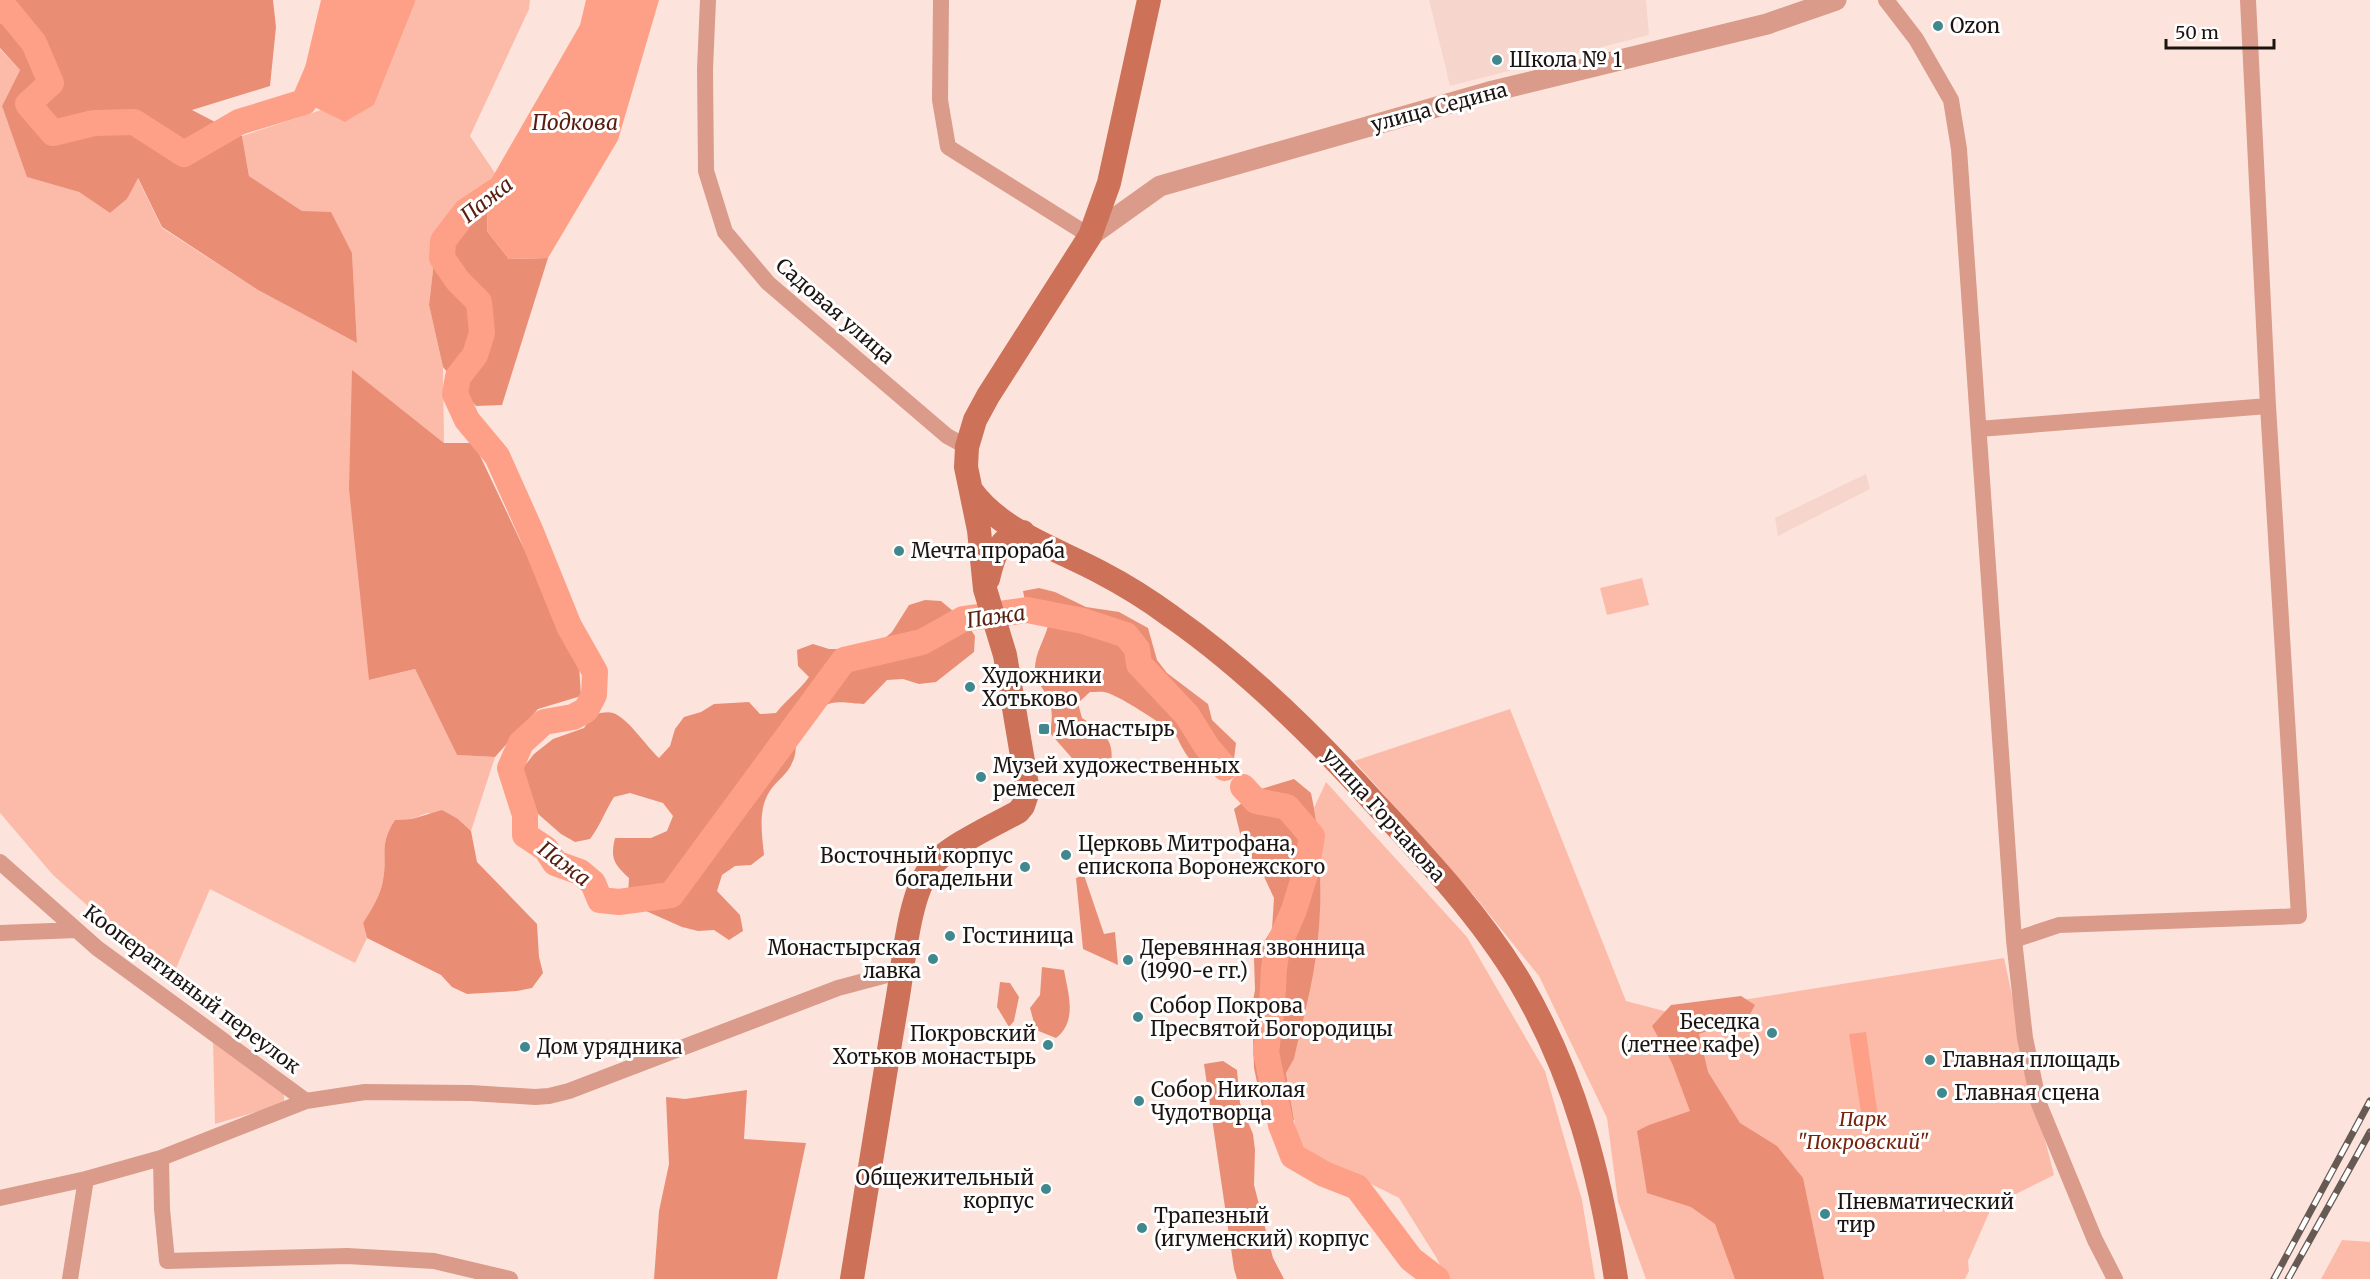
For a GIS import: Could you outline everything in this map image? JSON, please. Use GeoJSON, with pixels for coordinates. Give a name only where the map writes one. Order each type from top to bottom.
{"type":"FeatureCollection","features":[{"type":"Feature","properties":{"kind":"main road"},"geometry":{"type":"LineString","coordinates":[[852,1279],[902,971],[915,900],[921,882],[931,867],[950,851],[1018,812],[1026,799],[1027,781],[1004,648],[985,589],[979,530],[966,467],[967,447],[975,420],[988,396],[1090,236],[1108,183],[1149,0]]}},
{"type":"Feature","properties":{"kind":"main road","name":"улица Горчакова"},"geometry":{"type":"LineString","coordinates":[[971,490],[986,508],[1023,532],[1138,594],[1207,644],[1294,720],[1338,764],[1416,848],[1462,903],[1492,940],[1520,982],[1564,1072],[1582,1119],[1597,1173],[1616,1279]]}},
{"type":"Feature","properties":{"kind":"main road"},"geometry":{"type":"LineString","coordinates":[[985,589],[995,554],[1001,543],[1023,532]]}},
{"type":"Feature","properties":{"kind":"street","name":"Садовая улица"},"geometry":{"type":"LineString","coordinates":[[708,0],[705,69],[706,171],[725,232],[768,283],[947,436],[967,447]]}},
{"type":"Feature","properties":{"kind":"street"},"geometry":{"type":"LineString","coordinates":[[941,0],[940,100],[948,147],[1090,236]]}},
{"type":"Feature","properties":{"kind":"street","name":"улица Седина"},"geometry":{"type":"LineString","coordinates":[[1090,236],[1160,186],[1489,92],[1767,24],[1836,0]]}},
{"type":"Feature","properties":{"kind":"street"},"geometry":{"type":"LineString","coordinates":[[1886,0],[1916,39],[1952,100],[1959,149],[2014,940],[2025,1038],[2039,1104],[2095,1240],[2115,1279]]}},
{"type":"Feature","properties":{"kind":"street"},"geometry":{"type":"LineString","coordinates":[[2014,940],[2059,925],[2300,916],[2268,406],[2248,0]]}},
{"type":"Feature","properties":{"kind":"street"},"geometry":{"type":"LineString","coordinates":[[1979,429],[2268,406]]}},
{"type":"Feature","properties":{"kind":"street","name":"Кооперативный переулок"},"geometry":{"type":"LineString","coordinates":[[0,861],[98,948],[306,1101]]}},
{"type":"Feature","properties":{"kind":"street"},"geometry":{"type":"LineString","coordinates":[[0,933],[77,930]]}},
{"type":"Feature","properties":{"kind":"street"},"geometry":{"type":"LineString","coordinates":[[0,1198],[86,1179],[161,1158],[306,1101],[365,1092],[549,1096],[569,1091],[838,988],[902,971]]}},
{"type":"Feature","properties":{"kind":"street"},"geometry":{"type":"LineString","coordinates":[[161,1158],[162,1209],[167,1261],[347,1256],[434,1261],[510,1279]]}},
{"type":"Feature","properties":{"kind":"street"},"geometry":{"type":"LineString","coordinates":[[70,1279],[86,1179]]}},
{"type":"Feature","properties":{"kind":"shaded area"},"geometry":{"type":"Polygon","coordinates":[[[0,0],[273,0],[276,27],[270,86],[192,110],[242,136],[249,176],[302,211],[331,212],[352,253],[357,343],[258,290],[162,227],[138,178],[127,199],[110,213],[79,192],[27,177],[2,106],[20,70],[0,48],[0,0]]]}},
{"type":"Feature","properties":{"kind":"shaded area","name":"Школа № 1"},"geometry":{"type":"Polygon","coordinates":[[[1429,0],[1646,0],[1649,35],[1450,86],[1429,0]]]}},
{"type":"Feature","properties":{"kind":"shaded area"},"geometry":{"type":"Polygon","coordinates":[[[489,183],[487,231],[509,259],[548,258],[502,405],[476,406],[443,367],[429,305],[437,235],[489,183]]]}},
{"type":"Feature","properties":{"kind":"shaded area"},"geometry":{"type":"Polygon","coordinates":[[[352,370],[444,443],[474,443],[579,665],[581,696],[538,709],[495,757],[457,755],[415,669],[369,680],[349,489],[352,370]]]}},
{"type":"Feature","properties":{"kind":"shaded area"},"geometry":{"type":"Polygon","coordinates":[[[1866,474],[1870,489],[1778,536],[1775,518],[1866,474]]]}},
{"type":"Feature","properties":{"kind":"shaded area"},"geometry":{"type":"Polygon","coordinates":[[[1039,588],[1055,592],[1086,607],[1119,612],[1148,628],[1157,660],[1167,673],[1208,704],[1212,720],[1236,743],[1234,759],[1221,768],[1206,772],[1187,756],[1176,736],[1155,720],[1114,695],[1090,692],[1078,703],[1082,718],[1104,734],[1108,740],[1112,753],[1111,762],[1109,772],[1078,772],[1071,757],[1050,733],[1052,716],[1050,704],[1035,671],[1036,659],[1048,626],[1025,601],[1023,591],[1039,588]]]}},
{"type":"Feature","properties":{"kind":"shaded area"},"geometry":{"type":"Polygon","coordinates":[[[925,600],[941,601],[966,622],[975,636],[974,652],[936,682],[919,684],[903,679],[887,680],[864,704],[832,703],[815,711],[805,720],[799,730],[791,766],[772,788],[764,803],[762,838],[764,855],[751,865],[735,866],[722,875],[717,891],[740,915],[743,931],[729,940],[714,930],[698,931],[682,927],[637,907],[628,894],[629,878],[614,861],[615,838],[651,838],[667,831],[673,816],[663,803],[630,793],[614,797],[590,839],[575,842],[561,834],[537,813],[522,786],[522,769],[534,754],[553,739],[584,728],[593,714],[611,712],[619,716],[659,758],[670,746],[675,729],[684,717],[701,712],[714,704],[749,702],[760,714],[776,713],[809,677],[798,666],[797,650],[813,644],[829,649],[864,649],[879,643],[892,632],[909,605],[925,600]]]}},
{"type":"Feature","properties":{"kind":"shaded area"},"geometry":{"type":"Polygon","coordinates":[[[1294,779],[1311,793],[1315,814],[1320,856],[1319,921],[1315,963],[1308,999],[1294,1059],[1286,1073],[1294,1120],[1278,1124],[1264,1116],[1254,1068],[1252,1006],[1255,990],[1254,958],[1272,929],[1274,898],[1260,868],[1249,855],[1242,841],[1234,809],[1261,789],[1294,779]]]}},
{"type":"Feature","properties":{"kind":"shaded area"},"geometry":{"type":"Polygon","coordinates":[[[442,810],[458,819],[471,831],[477,862],[537,924],[539,957],[543,973],[532,988],[467,994],[452,987],[441,975],[367,938],[363,923],[382,886],[385,844],[395,820],[412,819],[442,810]]]}},
{"type":"Feature","properties":{"kind":"shaded area"},"geometry":{"type":"Polygon","coordinates":[[[1084,875],[1104,934],[1115,932],[1118,965],[1083,949],[1076,878],[1084,875]]]}},
{"type":"Feature","properties":{"kind":"shaded area"},"geometry":{"type":"Polygon","coordinates":[[[1042,967],[1064,970],[1070,1006],[1069,1015],[1063,1031],[1056,1038],[1036,1030],[1030,1008],[1040,995],[1042,967]]]}},
{"type":"Feature","properties":{"kind":"shaded area"},"geometry":{"type":"Polygon","coordinates":[[[1000,982],[1010,983],[1019,997],[1014,1021],[1009,1027],[997,1007],[1000,982]]]}},
{"type":"Feature","properties":{"kind":"shaded area"},"geometry":{"type":"Polygon","coordinates":[[[1741,996],[1755,1005],[1749,1016],[1699,1034],[1708,1072],[1740,1123],[1777,1146],[1803,1178],[1824,1279],[1735,1279],[1715,1224],[1691,1207],[1647,1193],[1637,1131],[1690,1111],[1672,1063],[1652,1026],[1671,1005],[1741,996]]]}},
{"type":"Feature","properties":{"kind":"shaded area"},"geometry":{"type":"Polygon","coordinates":[[[1223,1061],[1237,1070],[1240,1103],[1253,1134],[1254,1185],[1273,1258],[1284,1279],[1237,1279],[1234,1269],[1204,1064],[1223,1061]]]}},
{"type":"Feature","properties":{"kind":"shaded area"},"geometry":{"type":"Polygon","coordinates":[[[747,1090],[744,1139],[806,1143],[777,1279],[654,1279],[659,1211],[669,1164],[666,1097],[685,1099],[747,1090]]]}},
{"type":"Feature","properties":{"kind":"green space"},"geometry":{"type":"Polygon","coordinates":[[[416,0],[530,0],[529,9],[470,136],[495,173],[489,183],[437,235],[429,305],[443,367],[444,443],[352,371],[370,680],[415,669],[457,755],[495,757],[471,831],[458,819],[427,813],[412,819],[395,820],[385,843],[382,886],[363,923],[367,938],[355,963],[210,889],[171,980],[53,875],[0,813],[0,49],[20,70],[2,106],[28,177],[79,192],[110,213],[127,199],[137,177],[162,228],[258,290],[357,343],[352,253],[302,211],[249,176],[242,136],[321,110],[346,121],[374,105],[416,0]]]}},
{"type":"Feature","properties":{"kind":"green space"},"geometry":{"type":"Polygon","coordinates":[[[1642,578],[1649,605],[1607,615],[1600,588],[1642,578]]]}},
{"type":"Feature","properties":{"kind":"green space","name":"Парк \"Покровский\""},"geometry":{"type":"Polygon","coordinates":[[[1510,709],[1626,1001],[1668,1012],[2004,958],[2033,1093],[2054,1175],[1992,1206],[1968,1261],[1969,1271],[1965,1279],[1646,1279],[1618,1202],[1607,1118],[1539,976],[1476,898],[1354,761],[1510,709]]]}},
{"type":"Feature","properties":{"kind":"green space"},"geometry":{"type":"Polygon","coordinates":[[[1326,782],[1467,937],[1545,1071],[1582,1200],[1595,1279],[1447,1279],[1399,1198],[1299,1148],[1286,1073],[1294,1059],[1315,963],[1321,884],[1314,808],[1326,782]]]}},
{"type":"Feature","properties":{"kind":"green space"},"geometry":{"type":"Polygon","coordinates":[[[213,1041],[284,1094],[284,1104],[215,1124],[213,1041]]]}},
{"type":"Feature","properties":{"kind":"green space"},"geometry":{"type":"Polygon","coordinates":[[[2342,1240],[2370,1242],[2370,1279],[2321,1279],[2342,1240]]]}},
{"type":"Feature","properties":{"kind":"water"},"geometry":{"type":"Polygon","coordinates":[[[321,0],[416,0],[374,105],[345,122],[304,102],[302,80],[321,0]]]}},
{"type":"Feature","properties":{"kind":"water","name":"Подкова"},"geometry":{"type":"Polygon","coordinates":[[[586,0],[659,0],[618,140],[548,258],[509,259],[487,231],[489,183],[580,25],[586,0]]]}},
{"type":"Feature","properties":{"kind":"water"},"geometry":{"type":"Polygon","coordinates":[[[1866,1032],[1878,1117],[1862,1119],[1849,1034],[1866,1032]]]}},
{"type":"Feature","properties":{"kind":"waterway","name":"Пажа"},"geometry":{"type":"LineString","coordinates":[[0,11],[7,10],[34,43],[51,83],[28,104],[53,133],[94,123],[134,122],[184,154],[239,122],[304,102],[317,72]]}},
{"type":"Feature","properties":{"kind":"waterway","name":"Пажа"},"geometry":{"type":"LineString","coordinates":[[517,177],[466,211],[443,241],[442,258],[458,281],[479,302],[482,333],[475,355],[458,377],[455,394],[467,420],[497,456],[569,626],[595,672],[594,695],[586,710],[573,717],[544,722],[521,743],[510,768],[525,815],[525,835],[546,849],[555,863],[580,872],[593,883],[600,900],[619,902],[671,895],[844,660],[922,642],[963,619],[1027,610],[1083,621],[1126,635],[1137,649],[1139,664],[1187,715],[1207,747],[1225,768]]}},
{"type":"Feature","properties":{"kind":"waterway","name":"Пажа"},"geometry":{"type":"LineString","coordinates":[[1243,787],[1256,801],[1287,807],[1312,836],[1306,871],[1294,910],[1277,949],[1266,1052],[1281,1125],[1293,1156],[1324,1174],[1357,1187],[1411,1259],[1437,1279]]}},
{"type":"Feature","properties":{"kind":"railway"},"geometry":{"type":"LineString","coordinates":[[2274,1279],[2370,1101]]}},
{"type":"Feature","properties":{"kind":"railway"},"geometry":{"type":"LineString","coordinates":[[2288,1279],[2370,1132]]}},
{"type":"Feature","properties":{"kind":"place","name":"Ozon"},"geometry":{"type":"Point","coordinates":[1938,26]}},
{"type":"Feature","properties":{"kind":"place","name":"Школа № 1"},"geometry":{"type":"Point","coordinates":[1497,60]}},
{"type":"Feature","properties":{"kind":"place","name":"Мечта прораба"},"geometry":{"type":"Point","coordinates":[899,551]}},
{"type":"Feature","properties":{"kind":"place","name":"Художники Хотьково"},"geometry":{"type":"Point","coordinates":[970,687]}},
{"type":"Feature","properties":{"kind":"place","name":"Монастырь"},"geometry":{"type":"Point","coordinates":[1044,729]}},
{"type":"Feature","properties":{"kind":"place","name":"Музей художественных ремесел"},"geometry":{"type":"Point","coordinates":[981,777]}},
{"type":"Feature","properties":{"kind":"place","name":"Церковь Митрофана, епископа Воронежского"},"geometry":{"type":"Point","coordinates":[1066,855]}},
{"type":"Feature","properties":{"kind":"place","name":"Восточный корпус богадельни"},"geometry":{"type":"Point","coordinates":[1025,867]}},
{"type":"Feature","properties":{"kind":"place","name":"Гостиница"},"geometry":{"type":"Point","coordinates":[950,936]}},
{"type":"Feature","properties":{"kind":"place","name":"Монастырская лавка"},"geometry":{"type":"Point","coordinates":[933,959]}},
{"type":"Feature","properties":{"kind":"place","name":"Деревянная звонница (1990-е гг.)"},"geometry":{"type":"Point","coordinates":[1128,960]}},
{"type":"Feature","properties":{"kind":"place","name":"Собор Покрова Пресвятой Богородицы"},"geometry":{"type":"Point","coordinates":[1138,1017]}},
{"type":"Feature","properties":{"kind":"place","name":"Беседка (летнее кафе)"},"geometry":{"type":"Point","coordinates":[1772,1033]}},
{"type":"Feature","properties":{"kind":"place","name":"Покровский Хотьков монастырь"},"geometry":{"type":"Point","coordinates":[1048,1045]}},
{"type":"Feature","properties":{"kind":"place","name":"Дом урядника"},"geometry":{"type":"Point","coordinates":[525,1047]}},
{"type":"Feature","properties":{"kind":"place","name":"Главная площадь"},"geometry":{"type":"Point","coordinates":[1930,1060]}},
{"type":"Feature","properties":{"kind":"place","name":"Главная сцена"},"geometry":{"type":"Point","coordinates":[1942,1093]}},
{"type":"Feature","properties":{"kind":"place","name":"Собор Николая Чудотворца"},"geometry":{"type":"Point","coordinates":[1139,1101]}},
{"type":"Feature","properties":{"kind":"place","name":"Общежительный корпус"},"geometry":{"type":"Point","coordinates":[1046,1189]}},
{"type":"Feature","properties":{"kind":"place","name":"Пневматический тир"},"geometry":{"type":"Point","coordinates":[1825,1214]}},
{"type":"Feature","properties":{"kind":"place","name":"Трапезный (игуменский) корпус"},"geometry":{"type":"Point","coordinates":[1142,1228]}}]}
